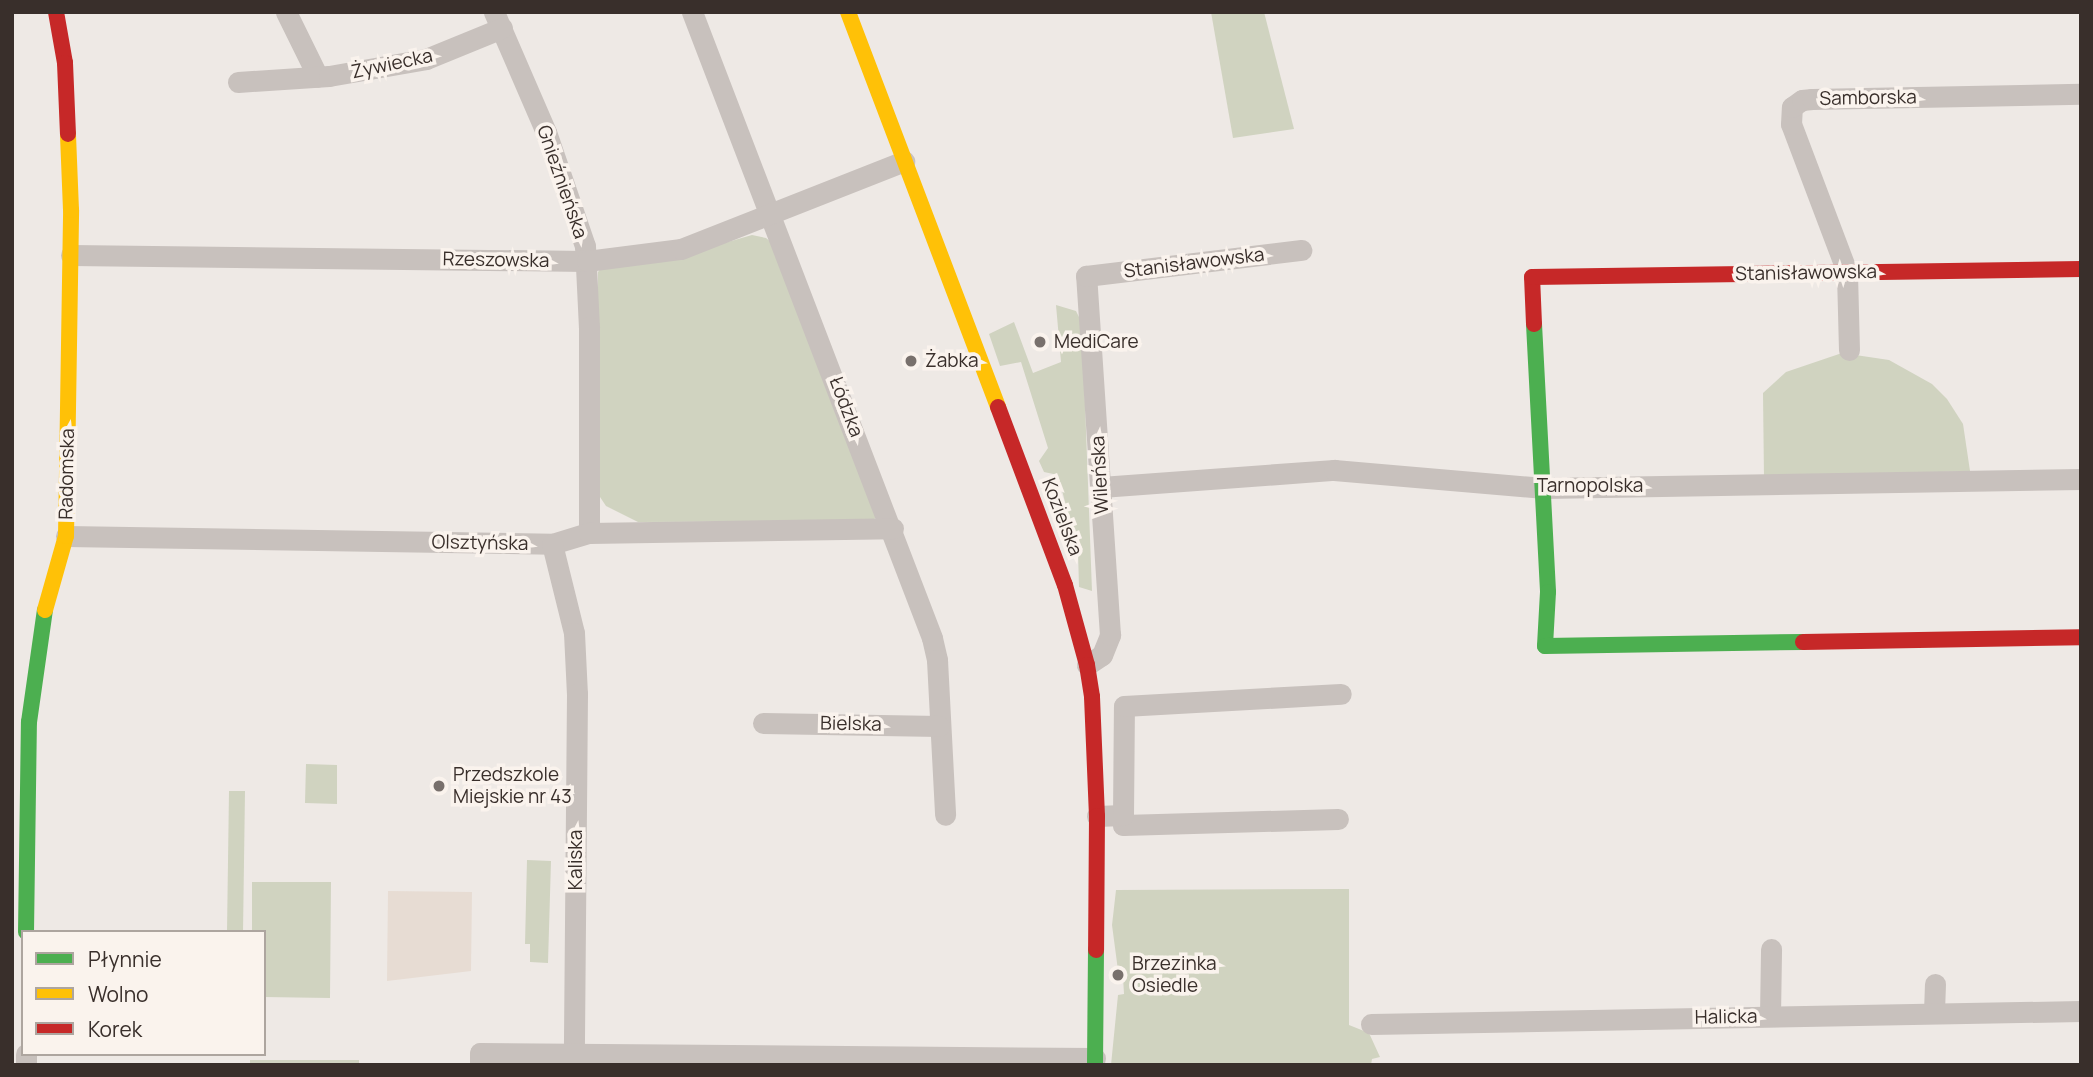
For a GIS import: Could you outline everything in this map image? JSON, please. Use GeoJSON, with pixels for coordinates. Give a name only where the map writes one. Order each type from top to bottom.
{"type":"FeatureCollection","features":[{"type":"Feature","properties":{"kind":"street","name":"Radomska"},"geometry":{"type":"LineString","coordinates":[[26,930],[29,722],[45,607],[66,536],[71,255],[69,123],[65,63],[56,12]]}},
{"type":"Feature","properties":{"kind":"street"},"geometry":{"type":"LineString","coordinates":[[286,12],[318,76]]}},
{"type":"Feature","properties":{"kind":"street","name":"Łódzka"},"geometry":{"type":"LineString","coordinates":[[692,12],[893,528],[932,638],[937,660],[945,815]]}},
{"type":"Feature","properties":{"kind":"street","name":"Kozielska"},"geometry":{"type":"LineString","coordinates":[[848,12],[1065,585],[1087,666],[1092,697],[1097,816],[1095,1061]]}},
{"type":"Feature","properties":{"kind":"street","name":"Żywiecka"},"geometry":{"type":"LineString","coordinates":[[238,82],[318,76],[426,59],[498,20]]}},
{"type":"Feature","properties":{"kind":"street","name":"Gnieźnieńska"},"geometry":{"type":"LineString","coordinates":[[498,20],[559,167],[576,214],[587,261],[589,533]]}},
{"type":"Feature","properties":{"kind":"street","name":"Samborska"},"geometry":{"type":"LineString","coordinates":[[1847,272],[1791,124],[1789,112],[1795,104],[1812,99],[2081,94]]}},
{"type":"Feature","properties":{"kind":"street","name":"Rzeszowska"},"geometry":{"type":"LineString","coordinates":[[71,255],[587,261],[681,249],[905,161]]}},
{"type":"Feature","properties":{"kind":"street","name":"Stanisławowska"},"geometry":{"type":"LineString","coordinates":[[1086,276],[1301,250]]}},
{"type":"Feature","properties":{"kind":"street","name":"Stanisławowska"},"geometry":{"type":"LineString","coordinates":[[1544,488],[1532,277],[2081,269]]}},
{"type":"Feature","properties":{"kind":"street"},"geometry":{"type":"LineString","coordinates":[[1847,272],[1849,350]]}},
{"type":"Feature","properties":{"kind":"street","name":"Wileńska"},"geometry":{"type":"LineString","coordinates":[[1086,276],[1110,635],[1102,655],[1087,666]]}},
{"type":"Feature","properties":{"kind":"street","name":"Tarnopolska"},"geometry":{"type":"LineString","coordinates":[[1101,487],[1334,470],[1544,488],[2081,479]]}},
{"type":"Feature","properties":{"kind":"street"},"geometry":{"type":"LineString","coordinates":[[589,488],[599,508],[636,532]]}},
{"type":"Feature","properties":{"kind":"street"},"geometry":{"type":"LineString","coordinates":[[1544,488],[1548,592],[1545,646],[2081,637]]}},
{"type":"Feature","properties":{"kind":"street","name":"Olsztyńska"},"geometry":{"type":"LineString","coordinates":[[66,536],[552,544],[589,533],[893,528]]}},
{"type":"Feature","properties":{"kind":"street","name":"Kaliska"},"geometry":{"type":"LineString","coordinates":[[552,544],[574,634],[577,694],[575,1053]]}},
{"type":"Feature","properties":{"kind":"street"},"geometry":{"type":"LineString","coordinates":[[1338,819],[1123,825],[1124,706],[1341,694]]}},
{"type":"Feature","properties":{"kind":"street","name":"Bielska"},"geometry":{"type":"LineString","coordinates":[[763,723],[939,726]]}},
{"type":"Feature","properties":{"kind":"street"},"geometry":{"type":"LineString","coordinates":[[1097,816],[1123,815]]}},
{"type":"Feature","properties":{"kind":"street"},"geometry":{"type":"LineString","coordinates":[[1770,1016],[1771,949]]}},
{"type":"Feature","properties":{"kind":"street"},"geometry":{"type":"LineString","coordinates":[[1934,1012],[1935,984]]}},
{"type":"Feature","properties":{"kind":"street","name":"Halicka"},"geometry":{"type":"LineString","coordinates":[[1371,1024],[2081,1011]]}},
{"type":"Feature","properties":{"kind":"street"},"geometry":{"type":"LineString","coordinates":[[480,1059],[575,1053],[871,1060],[1095,1061]]}},
{"type":"Feature","properties":{"kind":"green space"},"geometry":{"type":"Polygon","coordinates":[[[1211,12],[1264,12],[1294,129],[1233,138],[1211,12]]]}},
{"type":"Feature","properties":{"kind":"green space"},"geometry":{"type":"Polygon","coordinates":[[[752,235],[766,238],[772,243],[878,514],[873,521],[638,522],[606,506],[600,497],[597,486],[598,272],[602,267],[683,255],[752,235]]]}},
{"type":"Feature","properties":{"kind":"green space"},"geometry":{"type":"Polygon","coordinates":[[[1056,305],[1076,311],[1082,323],[1092,591],[1079,587],[1078,552],[1058,475],[1044,472],[1039,461],[1048,448],[1021,362],[1000,366],[989,334],[1014,322],[1033,373],[1061,362],[1056,305]]]}},
{"type":"Feature","properties":{"kind":"green space"},"geometry":{"type":"Polygon","coordinates":[[[1842,353],[1889,360],[1932,384],[1947,399],[1963,424],[1970,471],[1764,478],[1763,393],[1786,372],[1842,353]]]}},
{"type":"Feature","properties":{"kind":"green space"},"geometry":{"type":"Polygon","coordinates":[[[306,764],[337,765],[337,804],[305,803],[306,764]]]}},
{"type":"Feature","properties":{"kind":"green space"},"geometry":{"type":"Polygon","coordinates":[[[229,791],[245,791],[243,930],[227,930],[229,791]]]}},
{"type":"Feature","properties":{"kind":"green space"},"geometry":{"type":"Polygon","coordinates":[[[527,860],[551,861],[548,963],[530,962],[530,944],[525,944],[527,860]]]}},
{"type":"Feature","properties":{"kind":"green space"},"geometry":{"type":"Polygon","coordinates":[[[252,882],[331,882],[330,998],[266,997],[266,930],[252,930],[252,882]]]}},
{"type":"Feature","properties":{"kind":"green space"},"geometry":{"type":"Polygon","coordinates":[[[1349,889],[1349,1025],[1369,1033],[1380,1057],[1372,1059],[1371,1065],[1111,1065],[1118,995],[1124,994],[1123,977],[1119,978],[1112,925],[1116,890],[1349,889]]]}},
{"type":"Feature","properties":{"kind":"green space"},"geometry":{"type":"Polygon","coordinates":[[[250,1060],[359,1060],[359,1065],[250,1065],[250,1060]]]}},
{"type":"Feature","properties":{"kind":"shaded area"},"geometry":{"type":"Polygon","coordinates":[[[388,891],[472,892],[471,971],[387,981],[388,891]]]}},
{"type":"Feature","properties":{"kind":"traffic: fast"},"geometry":{"type":"LineString","coordinates":[[1534,324],[1548,592],[1545,646],[1803,642]]}},
{"type":"Feature","properties":{"kind":"traffic: fast"},"geometry":{"type":"LineString","coordinates":[[26,930],[29,722],[45,610]]}},
{"type":"Feature","properties":{"kind":"traffic: fast"},"geometry":{"type":"LineString","coordinates":[[1095,1065],[1096,950]]}},
{"type":"Feature","properties":{"kind":"traffic: slow"},"geometry":{"type":"LineString","coordinates":[[848,12],[998,407]]}},
{"type":"Feature","properties":{"kind":"traffic: slow"},"geometry":{"type":"LineString","coordinates":[[45,610],[66,536],[71,210],[68,134]]}},
{"type":"Feature","properties":{"kind":"traffic: jam"},"geometry":{"type":"LineString","coordinates":[[56,12],[65,63],[68,134]]}},
{"type":"Feature","properties":{"kind":"traffic: jam"},"geometry":{"type":"LineString","coordinates":[[1534,324],[1532,277],[2081,269]]}},
{"type":"Feature","properties":{"kind":"traffic: jam"},"geometry":{"type":"LineString","coordinates":[[998,407],[1065,585],[1087,665],[1092,697],[1097,816],[1096,950]]}},
{"type":"Feature","properties":{"kind":"traffic: jam"},"geometry":{"type":"LineString","coordinates":[[1803,642],[2081,637]]}},
{"type":"Feature","properties":{"kind":"place","name":"MediCare"},"geometry":{"type":"Point","coordinates":[1040,342]}},
{"type":"Feature","properties":{"kind":"place","name":"Żabka"},"geometry":{"type":"Point","coordinates":[911,361]}},
{"type":"Feature","properties":{"kind":"place","name":"Przedszkole Miejskie nr 43"},"geometry":{"type":"Point","coordinates":[439,786]}},
{"type":"Feature","properties":{"kind":"place","name":"Brzezinka Osiedle"},"geometry":{"type":"Point","coordinates":[1118,975]}}]}
